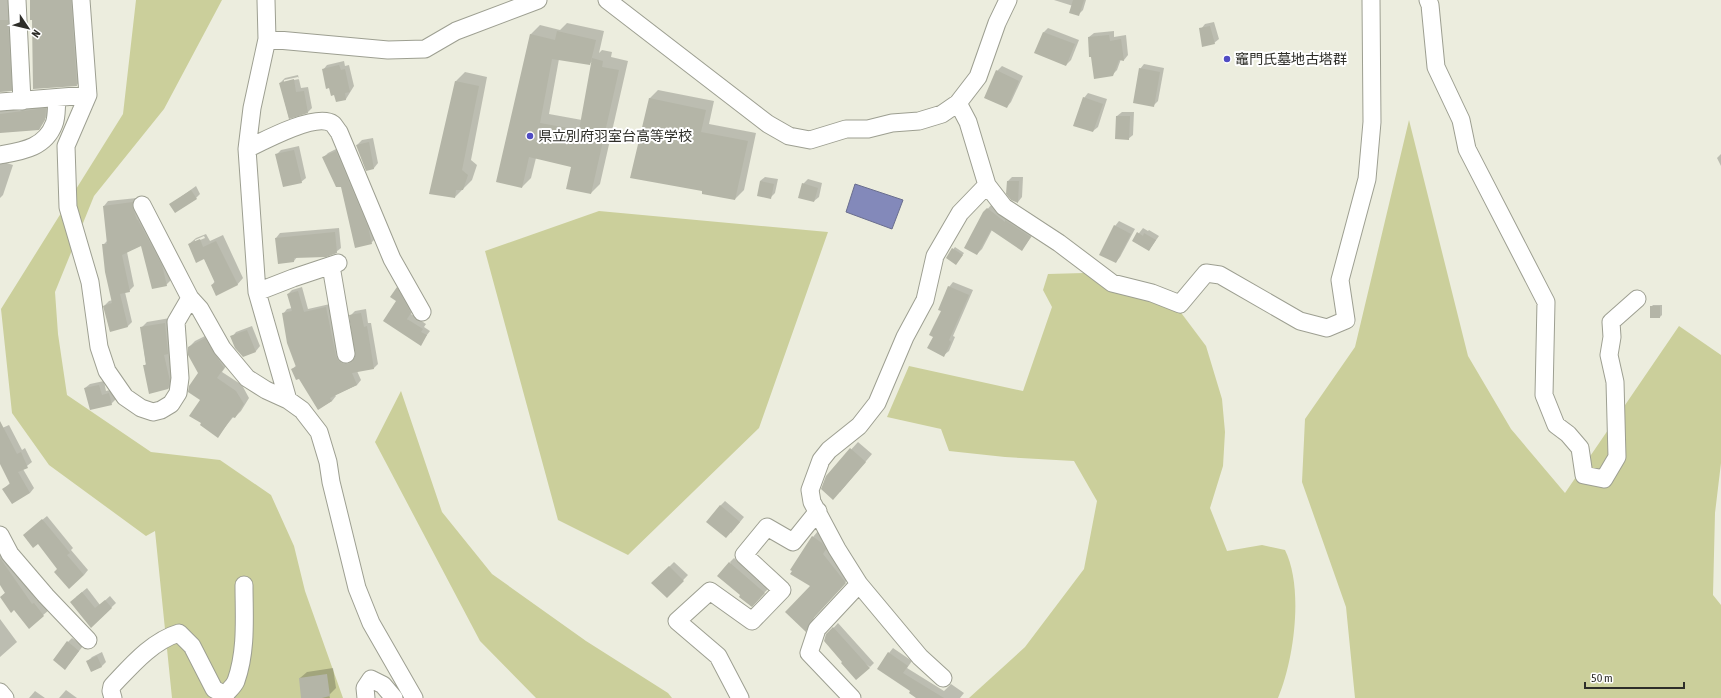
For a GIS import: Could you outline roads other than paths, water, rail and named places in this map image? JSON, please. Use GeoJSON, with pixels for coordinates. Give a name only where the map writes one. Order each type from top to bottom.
{"type":"FeatureCollection","features":[{"type":"Feature","properties":{"kind":"street"},"geometry":{"type":"LineString","coordinates":[[16,0],[22,101]]}},
{"type":"Feature","properties":{"kind":"street"},"geometry":{"type":"LineString","coordinates":[[81,0],[88,95],[66,146],[68,207],[90,282],[98,347],[108,371],[126,398],[141,408],[153,412],[161,410],[171,404],[178,393],[180,378],[176,322],[190,298]]}},
{"type":"Feature","properties":{"kind":"street"},"geometry":{"type":"LineString","coordinates":[[266,0],[267,39],[252,108],[247,149],[257,292],[288,400]]}},
{"type":"Feature","properties":{"kind":"street"},"geometry":{"type":"LineString","coordinates":[[267,39],[388,50],[425,49],[456,31],[538,0]]}},
{"type":"Feature","properties":{"kind":"street"},"geometry":{"type":"LineString","coordinates":[[608,0],[768,124],[789,136],[810,140],[846,129],[868,129],[892,122],[919,121],[942,114],[958,103],[978,77],[997,23],[1008,0]]}},
{"type":"Feature","properties":{"kind":"street"},"geometry":{"type":"LineString","coordinates":[[958,103],[968,122],[987,185],[1004,206],[1059,243],[1112,283],[1152,293],[1180,304],[1206,273],[1220,275],[1300,321],[1327,328],[1346,320],[1340,280],[1367,179],[1372,122],[1371,0]]}},
{"type":"Feature","properties":{"kind":"street"},"geometry":{"type":"LineString","coordinates":[[1428,0],[1430,5],[1436,67],[1461,120],[1467,149],[1546,302],[1544,395],[1556,425],[1568,434],[1580,448],[1584,475],[1604,479],[1617,457],[1615,382],[1609,355],[1612,337],[1611,322],[1636,299]]}},
{"type":"Feature","properties":{"kind":"street"},"geometry":{"type":"LineString","coordinates":[[0,102],[57,99],[88,95]]}},
{"type":"Feature","properties":{"kind":"street"},"geometry":{"type":"LineString","coordinates":[[0,155],[24,151],[40,144],[49,133],[54,123],[57,99]]}},
{"type":"Feature","properties":{"kind":"street"},"geometry":{"type":"LineString","coordinates":[[247,149],[295,126],[322,121],[332,124],[339,132],[392,259],[422,312]]}},
{"type":"Feature","properties":{"kind":"street"},"geometry":{"type":"LineString","coordinates":[[943,678],[920,658],[859,584],[837,549],[812,502],[810,490],[821,460],[829,450],[859,426],[877,403],[905,337],[925,300],[935,256],[960,213],[987,185]]}},
{"type":"Feature","properties":{"kind":"street"},"geometry":{"type":"LineString","coordinates":[[142,205],[190,298],[200,309],[222,348],[247,378],[266,390],[288,400],[302,410],[319,432],[328,462],[331,482],[357,588],[371,623],[414,698]]}},
{"type":"Feature","properties":{"kind":"street"},"geometry":{"type":"LineString","coordinates":[[257,292],[293,278],[335,265],[346,354]]}},
{"type":"Feature","properties":{"kind":"street"},"geometry":{"type":"LineString","coordinates":[[740,698],[718,656],[677,621],[710,591],[752,621],[782,590],[744,555],[767,527],[793,542],[818,511]]}},
{"type":"Feature","properties":{"kind":"street"},"geometry":{"type":"LineString","coordinates":[[0,535],[10,554],[46,596],[88,640]]}},
{"type":"Feature","properties":{"kind":"street"},"geometry":{"type":"LineString","coordinates":[[852,698],[809,653],[817,629],[859,584]]}},
{"type":"Feature","properties":{"kind":"street"},"geometry":{"type":"LineString","coordinates":[[113,698],[111,691],[112,686],[140,656],[172,635],[179,633],[192,646],[214,689],[225,696],[236,682],[244,642],[244,585]]}},
{"type":"Feature","properties":{"kind":"street"},"geometry":{"type":"LineString","coordinates":[[366,698],[365,688],[371,678],[382,685],[394,698]]}},
{"type":"Feature","properties":{"kind":"street"},"geometry":{"type":"LineString","coordinates":[[0,692],[5,698]]}},
{"type":"Feature","properties":{"kind":"water"},"geometry":{"type":"Polygon","coordinates":[[[855,184],[903,200],[892,229],[846,212],[855,184]]]}},
{"type":"Feature","properties":{"kind":"place","name":"竈門氏墓地古塔群"},"geometry":{"type":"Point","coordinates":[1227,59]}},
{"type":"Feature","properties":{"kind":"place","name":"県立別府羽室台高等学校"},"geometry":{"type":"Point","coordinates":[530,136]}}]}
